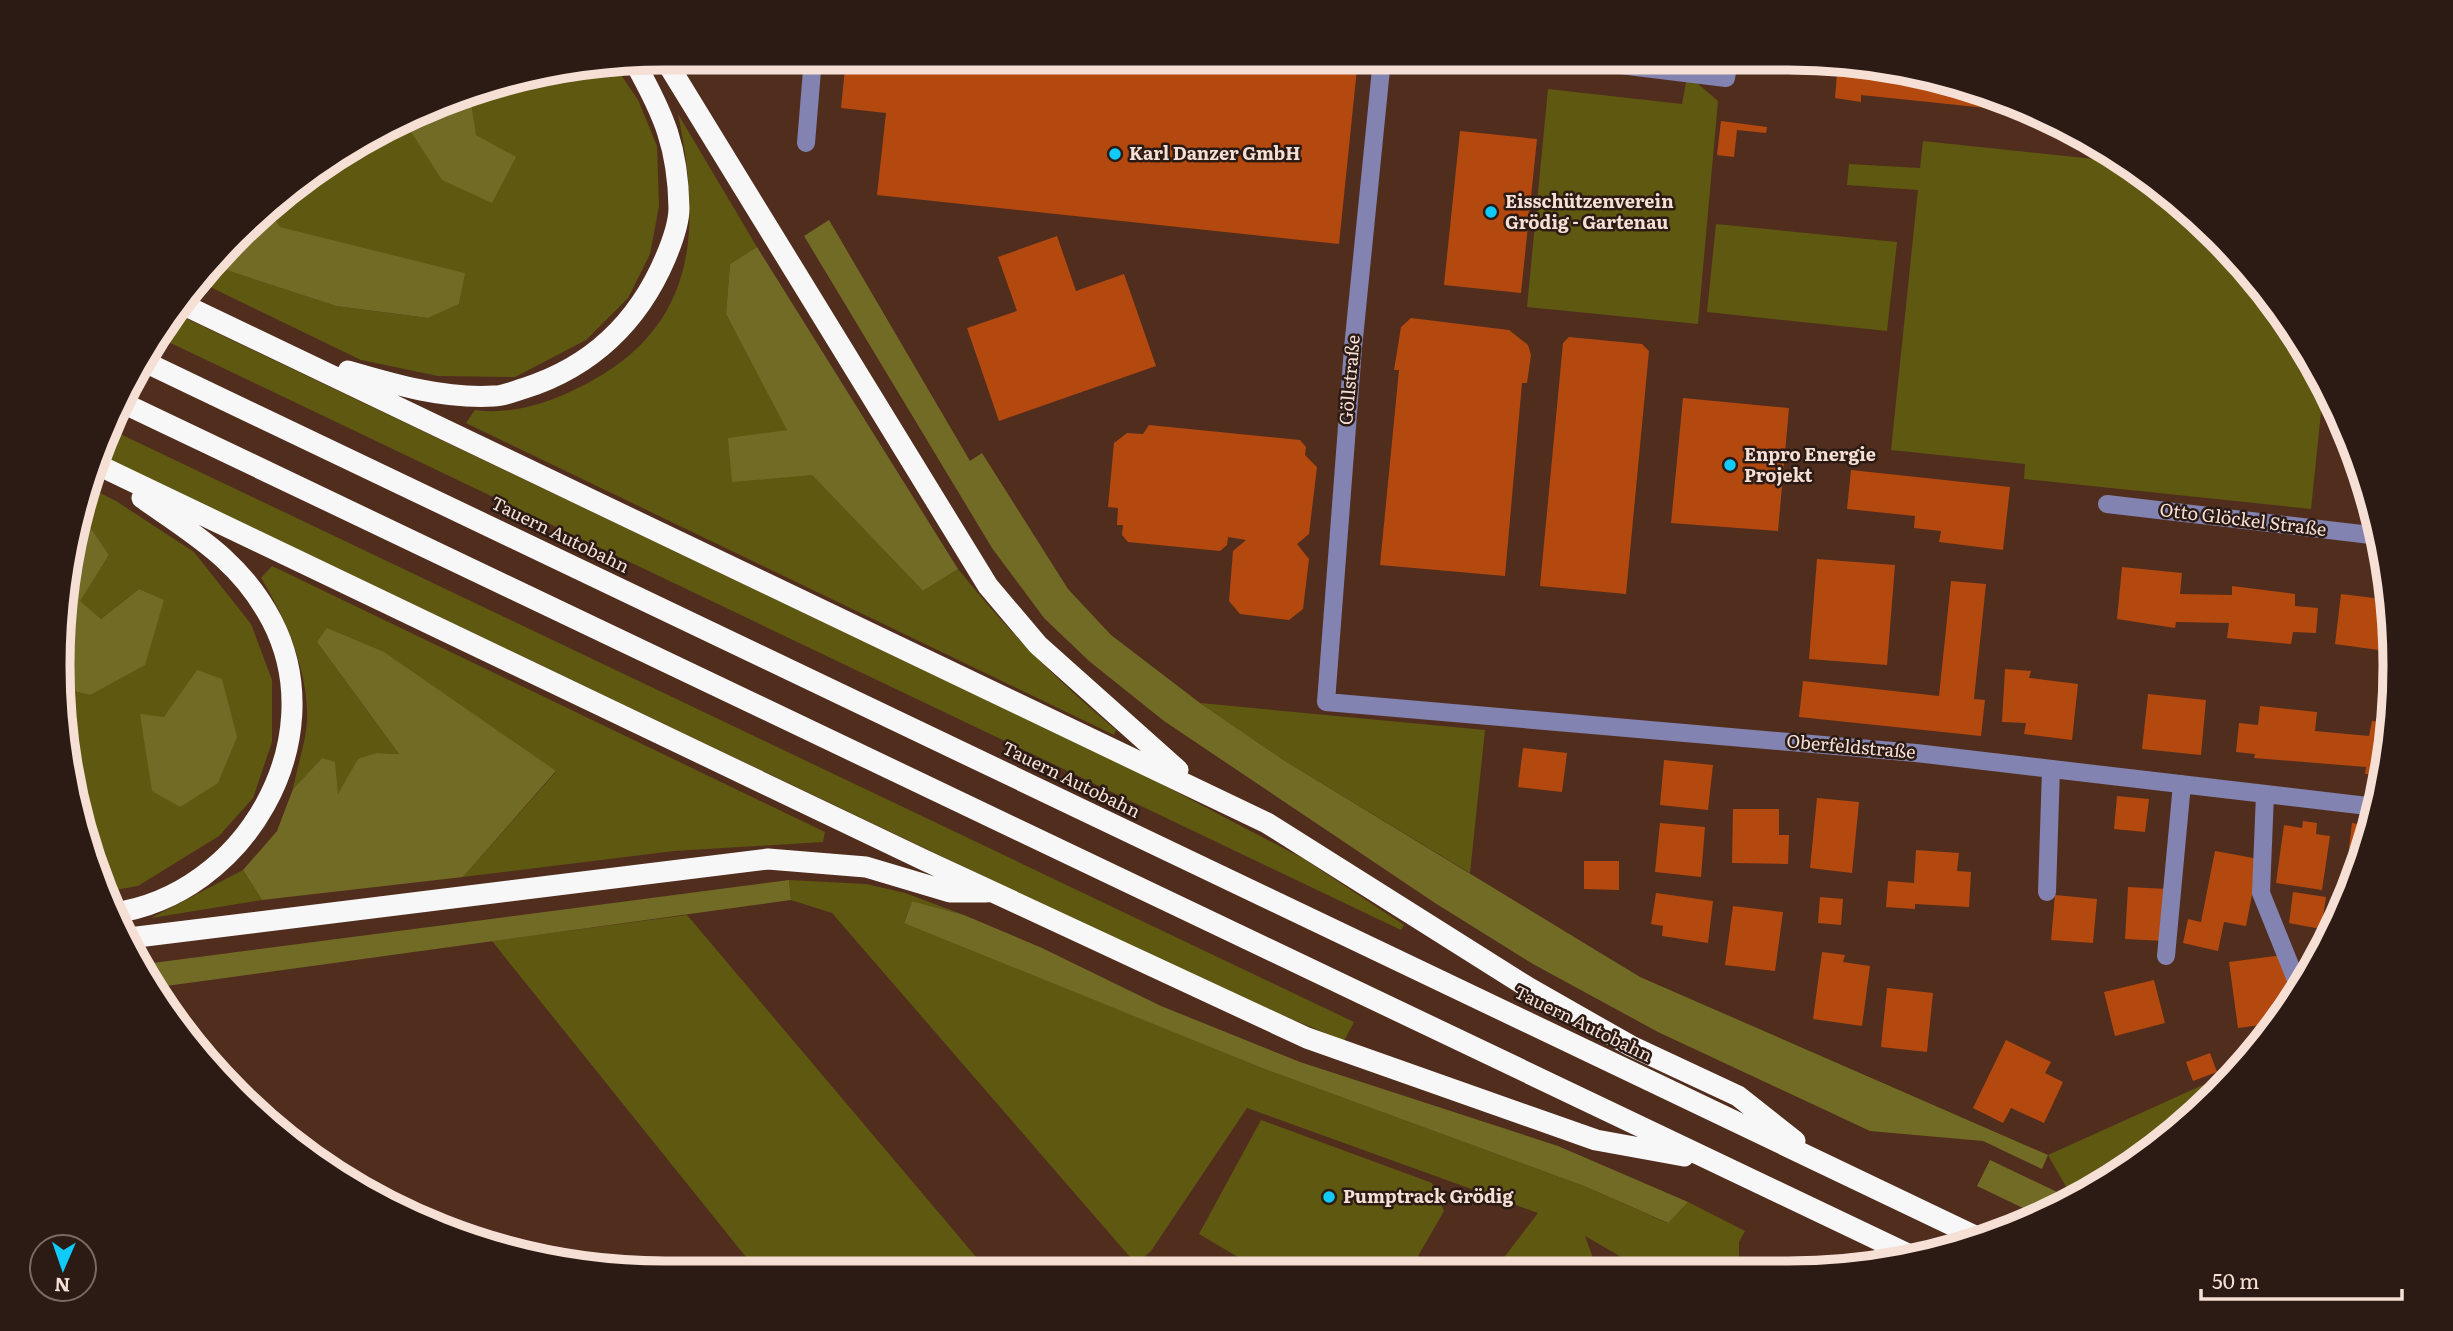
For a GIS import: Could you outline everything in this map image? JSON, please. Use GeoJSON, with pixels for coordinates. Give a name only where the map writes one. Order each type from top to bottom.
{"type":"FeatureCollection","features":[{"type":"Feature","properties":{"kind":"highway"},"geometry":{"type":"LineString","coordinates":[[671,70],[988,586],[1038,645],[1200,789]]}},
{"type":"Feature","properties":{"kind":"highway"},"geometry":{"type":"LineString","coordinates":[[281,351],[402,387],[451,395],[497,396],[545,381],[588,359],[623,329],[652,289],[669,250],[679,211],[674,150],[663,112],[639,71]]}},
{"type":"Feature","properties":{"kind":"highway"},"geometry":{"type":"LineString","coordinates":[[190,308],[1267,823],[1586,1020],[1632,1046],[1738,1096],[1827,1166]]}},
{"type":"Feature","properties":{"kind":"highway","name":"Tauern Autobahn"},"geometry":{"type":"LineString","coordinates":[[152,365],[1968,1233]]}},
{"type":"Feature","properties":{"kind":"highway"},"geometry":{"type":"LineString","coordinates":[[129,406],[1901,1251]]}},
{"type":"Feature","properties":{"kind":"highway"},"geometry":{"type":"LineString","coordinates":[[104,469],[1226,1003],[1320,1042],[1596,1140],[1713,1161]]}},
{"type":"Feature","properties":{"kind":"highway"},"geometry":{"type":"LineString","coordinates":[[104,470],[201,538],[230,562],[272,622],[285,656],[290,695],[290,734],[285,766],[271,799],[253,826],[201,877],[165,898],[123,910]]}},
{"type":"Feature","properties":{"kind":"highway"},"geometry":{"type":"LineString","coordinates":[[136,937],[768,859],[866,867],[950,892],[993,892]]}},
{"type":"Feature","properties":{"kind":"street"},"geometry":{"type":"LineString","coordinates":[[806,143],[812,70]]}},
{"type":"Feature","properties":{"kind":"street","name":"Göllstraße"},"geometry":{"type":"LineString","coordinates":[[1326,702],[1353,348],[1381,70]]}},
{"type":"Feature","properties":{"kind":"street"},"geometry":{"type":"LineString","coordinates":[[1661,70],[1726,78],[1727,70]]}},
{"type":"Feature","properties":{"kind":"street","name":"Otto Glöckel Straße"},"geometry":{"type":"LineString","coordinates":[[2107,504],[2369,535]]}},
{"type":"Feature","properties":{"kind":"street","name":"Oberfeldstraße"},"geometry":{"type":"LineString","coordinates":[[1326,702],[1916,753],[2366,806]]}},
{"type":"Feature","properties":{"kind":"street"},"geometry":{"type":"LineString","coordinates":[[2047,892],[2051,769]]}},
{"type":"Feature","properties":{"kind":"street"},"geometry":{"type":"LineString","coordinates":[[2166,956],[2182,784]]}},
{"type":"Feature","properties":{"kind":"street"},"geometry":{"type":"LineString","coordinates":[[2265,794],[2261,893],[2295,977]]}},
{"type":"Feature","properties":{"kind":"shaded area"},"geometry":{"type":"Polygon","coordinates":[[[619,72],[638,100],[657,146],[659,206],[650,254],[628,298],[586,340],[515,377],[438,376],[361,360],[207,286],[222,269],[336,306],[427,318],[459,304],[464,273],[279,227],[274,217],[303,193],[335,170],[402,131],[474,102],[549,81],[619,72]]]}},
{"type":"Feature","properties":{"kind":"shaded area"},"geometry":{"type":"Polygon","coordinates":[[[1686,82],[1697,83],[1718,101],[1698,324],[1527,307],[1548,89],[1682,104],[1686,82]]]}},
{"type":"Feature","properties":{"kind":"shaded area"},"geometry":{"type":"Polygon","coordinates":[[[471,103],[476,135],[516,157],[492,203],[442,180],[407,129],[471,103]]]}},
{"type":"Feature","properties":{"kind":"shaded area"},"geometry":{"type":"Polygon","coordinates":[[[678,114],[757,247],[730,264],[726,314],[812,475],[923,591],[958,569],[1033,654],[1116,730],[1114,735],[466,423],[475,410],[501,411],[528,407],[578,388],[618,364],[648,337],[669,307],[682,274],[689,237],[686,157],[678,114]]]}},
{"type":"Feature","properties":{"kind":"shaded area"},"geometry":{"type":"Polygon","coordinates":[[[1923,141],[2101,160],[2150,193],[2180,218],[2209,244],[2260,303],[2283,335],[2322,402],[2311,509],[2024,479],[2025,464],[1891,450],[1918,190],[1847,185],[1849,164],[1920,168],[1923,141]]]}},
{"type":"Feature","properties":{"kind":"shaded area"},"geometry":{"type":"Polygon","coordinates":[[[274,217],[280,227],[465,273],[459,304],[428,318],[336,306],[222,269],[274,217]]]}},
{"type":"Feature","properties":{"kind":"shaded area"},"geometry":{"type":"Polygon","coordinates":[[[829,220],[970,461],[982,453],[1068,589],[1111,635],[1200,703],[1285,761],[1640,977],[2048,1155],[2042,1169],[1983,1141],[1870,1131],[1658,1032],[1533,964],[1435,903],[1164,721],[1089,661],[1044,618],[992,548],[804,236],[829,220]]]}},
{"type":"Feature","properties":{"kind":"shaded area"},"geometry":{"type":"Polygon","coordinates":[[[1716,224],[1897,242],[1887,331],[1707,312],[1716,224]]]}},
{"type":"Feature","properties":{"kind":"shaded area"},"geometry":{"type":"Polygon","coordinates":[[[757,247],[958,569],[923,591],[812,475],[732,482],[728,438],[787,430],[726,314],[730,264],[757,247]]]}},
{"type":"Feature","properties":{"kind":"shaded area"},"geometry":{"type":"Polygon","coordinates":[[[183,317],[1150,778],[1304,859],[1404,925],[1401,930],[166,341],[183,317]]]}},
{"type":"Feature","properties":{"kind":"shaded area"},"geometry":{"type":"Polygon","coordinates":[[[117,433],[1354,1022],[1344,1041],[1218,988],[108,459],[117,433]]]}},
{"type":"Feature","properties":{"kind":"shaded area"},"geometry":{"type":"Polygon","coordinates":[[[96,491],[194,552],[251,624],[272,680],[272,742],[253,798],[219,836],[138,886],[114,890],[90,820],[81,782],[71,690],[90,695],[164,601],[139,589],[101,619],[79,601],[109,555],[87,523],[96,491]]]}},
{"type":"Feature","properties":{"kind":"shaded area"},"geometry":{"type":"Polygon","coordinates":[[[87,523],[109,555],[80,601],[101,619],[139,589],[164,600],[145,665],[90,695],[71,690],[70,666],[75,588],[87,523]]]}},
{"type":"Feature","properties":{"kind":"shaded area"},"geometry":{"type":"Polygon","coordinates":[[[272,566],[825,832],[823,842],[674,851],[463,877],[556,772],[317,642],[399,754],[377,753],[337,795],[322,758],[293,789],[305,737],[307,702],[300,664],[287,627],[261,578],[272,566]]]}},
{"type":"Feature","properties":{"kind":"shaded area"},"geometry":{"type":"Polygon","coordinates":[[[327,628],[384,652],[556,771],[463,877],[262,900],[243,870],[277,831],[293,789],[322,758],[335,762],[338,794],[358,759],[377,753],[399,754],[317,642],[327,628]]]}},
{"type":"Feature","properties":{"kind":"shaded area"},"geometry":{"type":"Polygon","coordinates":[[[197,670],[222,679],[237,737],[218,783],[180,807],[152,791],[140,714],[164,717],[197,670]]]}},
{"type":"Feature","properties":{"kind":"shaded area"},"geometry":{"type":"Polygon","coordinates":[[[1200,703],[1485,730],[1470,873],[1285,761],[1200,703]]]}},
{"type":"Feature","properties":{"kind":"shaded area"},"geometry":{"type":"Polygon","coordinates":[[[243,870],[262,900],[151,918],[243,870]]]}},
{"type":"Feature","properties":{"kind":"shaded area"},"geometry":{"type":"Polygon","coordinates":[[[789,880],[866,884],[905,893],[964,915],[912,901],[904,922],[1262,1068],[1584,1186],[1667,1223],[1688,1202],[1745,1231],[1739,1242],[1739,1261],[1628,1261],[1585,1236],[1594,1261],[1500,1261],[1538,1213],[1247,1108],[1151,1251],[1139,1261],[1133,1261],[832,913],[791,900],[789,880]]]}},
{"type":"Feature","properties":{"kind":"shaded area"},"geometry":{"type":"Polygon","coordinates":[[[789,880],[791,900],[164,986],[150,963],[789,880]]]}},
{"type":"Feature","properties":{"kind":"shaded area"},"geometry":{"type":"Polygon","coordinates":[[[912,901],[964,915],[1042,948],[1161,1006],[1300,1062],[1558,1146],[1688,1202],[1668,1223],[1584,1186],[1262,1068],[904,923],[912,901]]]}},
{"type":"Feature","properties":{"kind":"shaded area"},"geometry":{"type":"Polygon","coordinates":[[[687,915],[980,1261],[749,1261],[492,941],[687,915]]]}},
{"type":"Feature","properties":{"kind":"shaded area"},"geometry":{"type":"Polygon","coordinates":[[[2216,1079],[2150,1138],[2118,1161],[2068,1190],[2048,1155],[2216,1079]]]}},
{"type":"Feature","properties":{"kind":"shaded area","name":"Pumptrack Grödig"},"geometry":{"type":"Polygon","coordinates":[[[1261,1120],[1432,1183],[1444,1211],[1415,1261],[1245,1261],[1199,1234],[1261,1120]]]}},
{"type":"Feature","properties":{"kind":"shaded area"},"geometry":{"type":"Polygon","coordinates":[[[1990,1160],[2062,1194],[2028,1210],[1977,1186],[1990,1160]]]}},
{"type":"Feature","properties":{"kind":"building","name":"Karl Danzer GmbH"},"geometry":{"type":"Polygon","coordinates":[[[845,70],[1357,70],[1339,244],[877,195],[886,113],[841,108],[845,70]]]}},
{"type":"Feature","properties":{"kind":"building"},"geometry":{"type":"Polygon","coordinates":[[[1837,72],[1904,81],[1942,90],[1999,109],[1861,95],[1861,102],[1835,98],[1837,72]]]}},
{"type":"Feature","properties":{"kind":"building"},"geometry":{"type":"Polygon","coordinates":[[[1721,121],[1767,127],[1766,133],[1737,130],[1734,157],[1717,155],[1721,121]]]}},
{"type":"Feature","properties":{"kind":"building","name":"Eisschützenverein Grödig - Gartenau"},"geometry":{"type":"Polygon","coordinates":[[[1460,131],[1537,139],[1521,293],[1444,285],[1460,131]]]}},
{"type":"Feature","properties":{"kind":"building"},"geometry":{"type":"Polygon","coordinates":[[[1057,236],[1076,291],[1124,274],[1156,366],[999,421],[967,328],[1017,311],[998,257],[1057,236]]]}},
{"type":"Feature","properties":{"kind":"building"},"geometry":{"type":"Polygon","coordinates":[[[1411,318],[1509,330],[1528,345],[1531,355],[1527,383],[1522,383],[1505,576],[1380,565],[1399,370],[1394,370],[1401,327],[1411,318]]]}},
{"type":"Feature","properties":{"kind":"building"},"geometry":{"type":"Polygon","coordinates":[[[1569,337],[1642,344],[1649,351],[1626,594],[1540,586],[1563,343],[1569,337]]]}},
{"type":"Feature","properties":{"kind":"building","name":"Enpro Energie Projekt"},"geometry":{"type":"Polygon","coordinates":[[[1683,398],[1789,408],[1778,531],[1671,523],[1683,398]]]}},
{"type":"Feature","properties":{"kind":"building"},"geometry":{"type":"Polygon","coordinates":[[[1149,425],[1300,440],[1306,447],[1305,455],[1317,467],[1309,534],[1297,544],[1309,559],[1303,609],[1289,620],[1240,614],[1229,601],[1233,551],[1246,540],[1228,537],[1227,545],[1220,551],[1128,542],[1122,535],[1123,525],[1117,525],[1118,508],[1108,507],[1114,443],[1127,433],[1143,434],[1149,425]]]}},
{"type":"Feature","properties":{"kind":"building"},"geometry":{"type":"Polygon","coordinates":[[[1851,470],[2010,487],[2003,550],[1939,542],[1941,531],[1914,528],[1915,516],[1847,509],[1851,470]]]}},
{"type":"Feature","properties":{"kind":"building"},"geometry":{"type":"Polygon","coordinates":[[[1817,559],[1895,565],[1887,665],[1809,659],[1817,559]]]}},
{"type":"Feature","properties":{"kind":"building"},"geometry":{"type":"Polygon","coordinates":[[[2122,567],[2182,573],[2180,594],[2232,595],[2232,586],[2295,594],[2295,606],[2318,608],[2316,633],[2293,632],[2291,644],[2227,638],[2229,623],[2176,622],[2175,628],[2117,619],[2122,567]]]}},
{"type":"Feature","properties":{"kind":"building"},"geometry":{"type":"Polygon","coordinates":[[[1951,581],[1986,584],[1974,699],[1985,700],[1981,736],[1799,717],[1803,681],[1939,696],[1951,581]]]}},
{"type":"Feature","properties":{"kind":"building"},"geometry":{"type":"Polygon","coordinates":[[[2341,594],[2379,599],[2383,651],[2335,644],[2341,594]]]}},
{"type":"Feature","properties":{"kind":"building"},"geometry":{"type":"Polygon","coordinates":[[[2005,669],[2031,671],[2029,678],[2078,684],[2072,740],[2024,734],[2026,723],[2002,722],[2005,669]]]}},
{"type":"Feature","properties":{"kind":"building"},"geometry":{"type":"Polygon","coordinates":[[[2148,694],[2206,700],[2201,755],[2142,749],[2148,694]]]}},
{"type":"Feature","properties":{"kind":"building"},"geometry":{"type":"Polygon","coordinates":[[[2260,706],[2317,712],[2315,731],[2369,736],[2372,721],[2380,722],[2373,774],[2365,774],[2366,767],[2254,758],[2255,754],[2236,752],[2239,723],[2258,725],[2260,706]]]}},
{"type":"Feature","properties":{"kind":"building"},"geometry":{"type":"Polygon","coordinates":[[[1523,748],[1567,753],[1562,792],[1518,787],[1523,748]]]}},
{"type":"Feature","properties":{"kind":"building"},"geometry":{"type":"Polygon","coordinates":[[[1664,760],[1713,765],[1708,810],[1660,805],[1664,760]]]}},
{"type":"Feature","properties":{"kind":"building"},"geometry":{"type":"Polygon","coordinates":[[[2117,796],[2149,799],[2145,832],[2114,829],[2117,796]]]}},
{"type":"Feature","properties":{"kind":"building"},"geometry":{"type":"Polygon","coordinates":[[[1817,798],[1859,802],[1852,873],[1810,868],[1817,798]]]}},
{"type":"Feature","properties":{"kind":"building"},"geometry":{"type":"Polygon","coordinates":[[[1733,809],[1779,809],[1779,835],[1789,835],[1788,864],[1732,863],[1733,809]]]}},
{"type":"Feature","properties":{"kind":"building"},"geometry":{"type":"Polygon","coordinates":[[[2303,821],[2317,823],[2316,834],[2330,836],[2322,890],[2276,883],[2284,825],[2302,828],[2303,821]]]}},
{"type":"Feature","properties":{"kind":"building"},"geometry":{"type":"Polygon","coordinates":[[[1660,823],[1705,827],[1701,877],[1655,872],[1660,823]]]}},
{"type":"Feature","properties":{"kind":"building"},"geometry":{"type":"Polygon","coordinates":[[[2352,823],[2362,825],[2354,849],[2349,848],[2352,823]]]}},
{"type":"Feature","properties":{"kind":"building"},"geometry":{"type":"Polygon","coordinates":[[[1916,850],[1959,853],[1957,871],[1971,872],[1969,907],[1915,904],[1915,909],[1886,907],[1888,881],[1914,883],[1916,850]]]}},
{"type":"Feature","properties":{"kind":"building"},"geometry":{"type":"Polygon","coordinates":[[[2215,851],[2259,859],[2246,926],[2224,922],[2218,951],[2183,943],[2188,919],[2201,922],[2215,851]]]}},
{"type":"Feature","properties":{"kind":"building"},"geometry":{"type":"Polygon","coordinates":[[[1584,861],[1619,861],[1619,890],[1584,889],[1584,861]]]}},
{"type":"Feature","properties":{"kind":"building"},"geometry":{"type":"Polygon","coordinates":[[[2128,887],[2168,889],[2165,941],[2125,939],[2128,887]]]}},
{"type":"Feature","properties":{"kind":"building"},"geometry":{"type":"Polygon","coordinates":[[[2293,892],[2326,897],[2321,929],[2289,923],[2293,892]]]}},
{"type":"Feature","properties":{"kind":"building"},"geometry":{"type":"Polygon","coordinates":[[[1656,893],[1713,901],[1708,943],[1662,936],[1663,926],[1651,924],[1656,893]]]}},
{"type":"Feature","properties":{"kind":"building"},"geometry":{"type":"Polygon","coordinates":[[[2055,895],[2097,899],[2093,943],[2051,940],[2055,895]]]}},
{"type":"Feature","properties":{"kind":"building"},"geometry":{"type":"Polygon","coordinates":[[[1820,897],[1843,899],[1841,925],[1818,923],[1820,897]]]}},
{"type":"Feature","properties":{"kind":"building"},"geometry":{"type":"Polygon","coordinates":[[[1733,906],[1783,912],[1775,971],[1725,965],[1733,906]]]}},
{"type":"Feature","properties":{"kind":"building"},"geometry":{"type":"Polygon","coordinates":[[[1822,952],[1845,955],[1843,962],[1870,966],[1862,1026],[1813,1019],[1822,952]]]}},
{"type":"Feature","properties":{"kind":"building"},"geometry":{"type":"Polygon","coordinates":[[[2283,955],[2289,987],[2262,1025],[2238,1028],[2229,962],[2283,955]]]}},
{"type":"Feature","properties":{"kind":"building"},"geometry":{"type":"Polygon","coordinates":[[[2154,980],[2165,1023],[2115,1036],[2104,992],[2154,980]]]}},
{"type":"Feature","properties":{"kind":"building"},"geometry":{"type":"Polygon","coordinates":[[[1887,988],[1933,993],[1927,1052],[1881,1047],[1887,988]]]}},
{"type":"Feature","properties":{"kind":"building"},"geometry":{"type":"Polygon","coordinates":[[[2006,1040],[2051,1062],[2045,1073],[2063,1082],[2044,1123],[2011,1108],[2003,1123],[1973,1108],[2006,1040]]]}},
{"type":"Feature","properties":{"kind":"building"},"geometry":{"type":"Polygon","coordinates":[[[2210,1053],[2217,1072],[2193,1081],[2186,1062],[2210,1053]]]}},
{"type":"Feature","properties":{"kind":"place","name":"Karl Danzer GmbH"},"geometry":{"type":"Point","coordinates":[1115,154]}},
{"type":"Feature","properties":{"kind":"place","name":"Eisschützenverein Grödig - Gartenau"},"geometry":{"type":"Point","coordinates":[1491,212]}},
{"type":"Feature","properties":{"kind":"place","name":"Enpro Energie Projekt"},"geometry":{"type":"Point","coordinates":[1730,465]}},
{"type":"Feature","properties":{"kind":"place","name":"Pumptrack Grödig"},"geometry":{"type":"Point","coordinates":[1329,1197]}}]}
